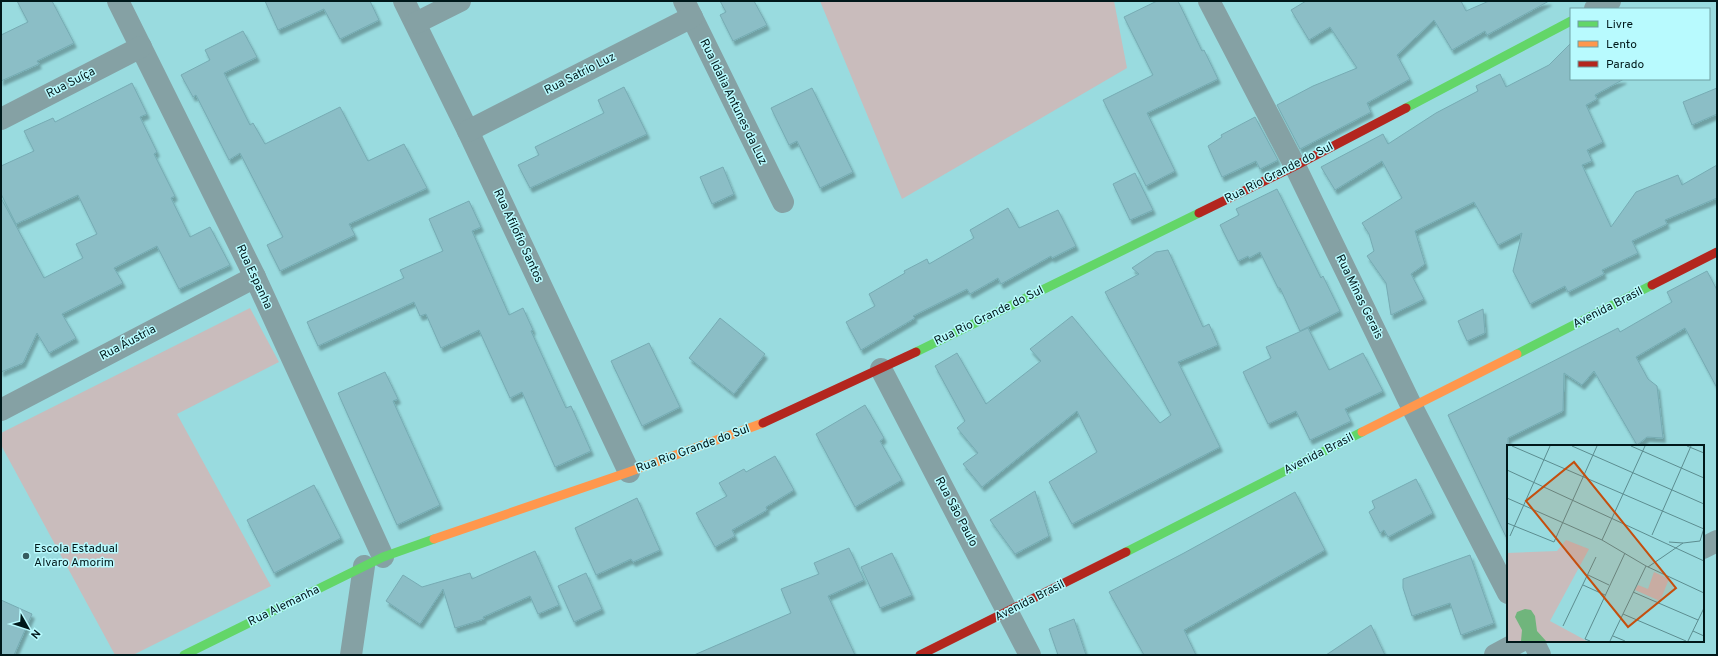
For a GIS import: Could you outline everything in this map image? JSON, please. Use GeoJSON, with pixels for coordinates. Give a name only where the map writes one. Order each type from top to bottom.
{"type":"FeatureCollection","features":[{"type":"Feature","properties":{"kind":"street","name":"Rua Espanha"},"geometry":{"type":"LineString","coordinates":[[118,1],[254,277],[374,562]]}},
{"type":"Feature","properties":{"kind":"street","name":"Rua Afilofio Santos"},"geometry":{"type":"LineString","coordinates":[[404,1],[468,131],[629,472]]}},
{"type":"Feature","properties":{"kind":"street"},"geometry":{"type":"LineString","coordinates":[[416,23],[460,1]]}},
{"type":"Feature","properties":{"kind":"street","name":"Rua Minas Gerais"},"geometry":{"type":"LineString","coordinates":[[1209,1],[1295,166],[1412,407],[1507,591]]}},
{"type":"Feature","properties":{"kind":"street"},"geometry":{"type":"LineString","coordinates":[[1597,8],[1610,1]]}},
{"type":"Feature","properties":{"kind":"street","name":"Rua Satrio Luz"},"geometry":{"type":"LineString","coordinates":[[468,131],[688,9]]}},
{"type":"Feature","properties":{"kind":"street","name":"Rua Idalia Antunes da Luz"},"geometry":{"type":"LineString","coordinates":[[688,9],[783,202]]}},
{"type":"Feature","properties":{"kind":"street","name":"Rua Rio Grande do Sul"},"geometry":{"type":"LineString","coordinates":[[374,562],[771,420],[881,369],[1295,166],[1570,22]]}},
{"type":"Feature","properties":{"kind":"street","name":"Rua Suíça"},"geometry":{"type":"LineString","coordinates":[[1,119],[141,47]]}},
{"type":"Feature","properties":{"kind":"street","name":"Avenida Brasil"},"geometry":{"type":"LineString","coordinates":[[920,655],[1008,612],[1717,252]]}},
{"type":"Feature","properties":{"kind":"street","name":"Rua Áustria"},"geometry":{"type":"LineString","coordinates":[[1,410],[254,277]]}},
{"type":"Feature","properties":{"kind":"street","name":"Rua São Paulo"},"geometry":{"type":"LineString","coordinates":[[881,369],[1030,655]]}},
{"type":"Feature","properties":{"kind":"street"},"geometry":{"type":"LineString","coordinates":[[1704,548],[1717,541]]}},
{"type":"Feature","properties":{"kind":"street"},"geometry":{"type":"LineString","coordinates":[[351,655],[374,562]]}},
{"type":"Feature","properties":{"kind":"street","name":"Rua Alemanha"},"geometry":{"type":"LineString","coordinates":[[184,655],[374,562]]}},
{"type":"Feature","properties":{"kind":"street"},"geometry":{"type":"LineString","coordinates":[[1495,655],[1519,642]]}},
{"type":"Feature","properties":{"kind":"street"},"geometry":{"type":"LineString","coordinates":[[1534,642],[1540,655]]}},
{"type":"Feature","properties":{"kind":"shaded area"},"geometry":{"type":"Polygon","coordinates":[[[820,1],[1114,1],[1127,68],[902,199],[820,1]]]}},
{"type":"Feature","properties":{"kind":"shaded area"},"geometry":{"type":"Polygon","coordinates":[[[250,308],[279,362],[177,414],[271,586],[133,655],[115,655],[1,445],[1,433],[250,308]]]}},
{"type":"Feature","properties":{"kind":"building"},"geometry":{"type":"Polygon","coordinates":[[[17,1],[52,1],[74,43],[37,61],[39,64],[1,81],[1,35],[28,22],[17,1]]]}},
{"type":"Feature","properties":{"kind":"building"},"geometry":{"type":"Polygon","coordinates":[[[265,1],[370,1],[379,20],[340,39],[324,9],[278,30],[265,1]]]}},
{"type":"Feature","properties":{"kind":"building"},"geometry":{"type":"Polygon","coordinates":[[[720,1],[754,1],[767,25],[733,41],[720,15],[726,12],[720,1]]]}},
{"type":"Feature","properties":{"kind":"building"},"geometry":{"type":"Polygon","coordinates":[[[1157,1],[1178,1],[1202,51],[1204,50],[1218,79],[1147,113],[1175,171],[1146,186],[1103,100],[1153,75],[1124,17],[1157,1]]]}},
{"type":"Feature","properties":{"kind":"building"},"geometry":{"type":"Polygon","coordinates":[[[1306,1],[1461,1],[1466,11],[1489,1],[1549,1],[1487,35],[1485,31],[1452,50],[1434,20],[1397,55],[1410,79],[1367,103],[1371,112],[1300,149],[1277,105],[1313,86],[1357,68],[1330,27],[1309,40],[1291,10],[1306,1]]]}},
{"type":"Feature","properties":{"kind":"building"},"geometry":{"type":"Polygon","coordinates":[[[243,31],[257,57],[224,73],[250,125],[253,123],[265,144],[340,107],[368,161],[404,144],[427,188],[349,224],[355,235],[280,271],[267,245],[283,237],[240,153],[229,160],[196,95],[193,97],[181,75],[210,60],[205,50],[243,31]]]}},
{"type":"Feature","properties":{"kind":"building"},"geometry":{"type":"Polygon","coordinates":[[[1570,44],[1570,80],[1622,80],[1595,95],[1597,99],[1586,105],[1603,142],[1587,150],[1592,161],[1582,165],[1611,227],[1636,192],[1678,175],[1682,185],[1717,165],[1717,198],[1665,220],[1667,224],[1632,241],[1638,253],[1602,270],[1604,274],[1568,292],[1565,286],[1530,304],[1513,271],[1522,233],[1498,245],[1474,202],[1415,231],[1425,264],[1411,274],[1424,299],[1391,315],[1386,283],[1367,256],[1374,251],[1369,234],[1362,223],[1402,198],[1382,161],[1335,190],[1321,167],[1383,134],[1388,144],[1436,113],[1478,91],[1476,86],[1500,74],[1506,87],[1549,65],[1570,44]]]}},
{"type":"Feature","properties":{"kind":"building"},"geometry":{"type":"Polygon","coordinates":[[[132,83],[147,114],[140,117],[157,152],[154,154],[175,196],[171,198],[190,237],[210,227],[230,265],[179,289],[157,246],[114,268],[123,283],[62,314],[76,338],[49,353],[37,333],[23,363],[1,372],[1,198],[44,278],[83,258],[76,244],[97,234],[78,195],[16,224],[1,194],[1,166],[34,151],[24,131],[53,118],[55,122],[132,83]]]}},
{"type":"Feature","properties":{"kind":"building"},"geometry":{"type":"Polygon","coordinates":[[[624,87],[647,134],[530,188],[518,165],[539,155],[535,147],[604,113],[598,100],[624,87]]]}},
{"type":"Feature","properties":{"kind":"building"},"geometry":{"type":"Polygon","coordinates":[[[812,88],[853,172],[820,188],[797,141],[789,145],[771,108],[812,88]]]}},
{"type":"Feature","properties":{"kind":"building"},"geometry":{"type":"Polygon","coordinates":[[[1717,88],[1717,114],[1692,125],[1683,102],[1717,88]]]}},
{"type":"Feature","properties":{"kind":"building"},"geometry":{"type":"Polygon","coordinates":[[[1255,117],[1278,160],[1260,169],[1256,161],[1222,177],[1208,146],[1222,137],[1221,135],[1255,117]]]}},
{"type":"Feature","properties":{"kind":"building"},"geometry":{"type":"Polygon","coordinates":[[[723,167],[734,194],[712,204],[700,177],[723,167]]]}},
{"type":"Feature","properties":{"kind":"building"},"geometry":{"type":"Polygon","coordinates":[[[1135,173],[1153,210],[1130,220],[1113,184],[1135,173]]]}},
{"type":"Feature","properties":{"kind":"building"},"geometry":{"type":"Polygon","coordinates":[[[1277,189],[1321,278],[1323,276],[1340,311],[1300,331],[1280,288],[1278,288],[1260,252],[1249,258],[1248,256],[1238,261],[1220,225],[1239,215],[1236,209],[1277,189]]]}},
{"type":"Feature","properties":{"kind":"building"},"geometry":{"type":"Polygon","coordinates":[[[469,201],[481,227],[472,231],[509,315],[523,308],[533,330],[531,331],[566,408],[571,406],[591,451],[555,467],[522,392],[510,398],[479,330],[441,348],[426,314],[420,316],[414,302],[318,346],[307,322],[404,278],[400,270],[443,251],[429,219],[469,201]]]}},
{"type":"Feature","properties":{"kind":"building"},"geometry":{"type":"Polygon","coordinates":[[[1008,208],[1019,228],[1058,210],[1076,246],[1052,258],[1051,256],[1001,284],[998,278],[970,294],[967,289],[913,316],[915,318],[861,350],[846,322],[875,306],[869,294],[905,273],[904,271],[927,259],[929,264],[974,238],[970,230],[1008,208]]]}},
{"type":"Feature","properties":{"kind":"building"},"geometry":{"type":"Polygon","coordinates":[[[1168,250],[1203,327],[1209,324],[1218,345],[1178,362],[1220,447],[1072,524],[1049,482],[1097,452],[1077,411],[982,487],[963,464],[978,453],[957,428],[965,421],[935,366],[957,353],[986,404],[1041,361],[1030,349],[1072,316],[1160,423],[1171,415],[1105,292],[1139,274],[1132,268],[1156,252],[1168,250]]]}},
{"type":"Feature","properties":{"kind":"building"},"geometry":{"type":"Polygon","coordinates":[[[1707,271],[1717,290],[1717,388],[1685,328],[1636,357],[1648,379],[1657,386],[1663,438],[1647,437],[1637,445],[1594,371],[1582,385],[1564,373],[1563,411],[1508,438],[1507,539],[1448,415],[1618,328],[1620,332],[1672,302],[1667,292],[1707,271]]]}},
{"type":"Feature","properties":{"kind":"building"},"geometry":{"type":"Polygon","coordinates":[[[1483,309],[1485,333],[1467,341],[1458,321],[1483,309]]]}},
{"type":"Feature","properties":{"kind":"building"},"geometry":{"type":"Polygon","coordinates":[[[720,318],[765,354],[734,394],[689,358],[720,318]]]}},
{"type":"Feature","properties":{"kind":"building"},"geometry":{"type":"Polygon","coordinates":[[[1308,328],[1329,370],[1363,353],[1383,391],[1345,409],[1351,421],[1310,440],[1296,411],[1268,424],[1243,372],[1271,358],[1266,347],[1308,328]]]}},
{"type":"Feature","properties":{"kind":"building"},"geometry":{"type":"Polygon","coordinates":[[[649,343],[680,407],[642,426],[611,361],[649,343]]]}},
{"type":"Feature","properties":{"kind":"building"},"geometry":{"type":"Polygon","coordinates":[[[385,372],[398,399],[393,401],[440,505],[397,525],[338,393],[385,372]]]}},
{"type":"Feature","properties":{"kind":"building"},"geometry":{"type":"Polygon","coordinates":[[[865,405],[884,438],[880,441],[902,480],[855,507],[816,434],[865,405]]]}},
{"type":"Feature","properties":{"kind":"building"},"geometry":{"type":"Polygon","coordinates":[[[775,456],[794,490],[766,507],[767,510],[732,530],[735,536],[715,547],[696,513],[727,496],[719,483],[744,469],[746,472],[775,456]]]}},
{"type":"Feature","properties":{"kind":"building"},"geometry":{"type":"Polygon","coordinates":[[[1416,479],[1433,513],[1388,537],[1384,530],[1380,533],[1369,512],[1375,508],[1372,501],[1416,479]]]}},
{"type":"Feature","properties":{"kind":"building"},"geometry":{"type":"Polygon","coordinates":[[[314,485],[341,538],[274,573],[247,520],[314,485]]]}},
{"type":"Feature","properties":{"kind":"building"},"geometry":{"type":"Polygon","coordinates":[[[1035,491],[1049,536],[1015,554],[990,520],[1035,491]]]}},
{"type":"Feature","properties":{"kind":"building"},"geometry":{"type":"Polygon","coordinates":[[[1295,492],[1325,550],[1184,630],[1196,655],[1144,655],[1109,592],[1295,492]]]}},
{"type":"Feature","properties":{"kind":"building"},"geometry":{"type":"Polygon","coordinates":[[[637,498],[660,550],[633,562],[631,559],[596,575],[575,528],[637,498]]]}},
{"type":"Feature","properties":{"kind":"building"},"geometry":{"type":"Polygon","coordinates":[[[849,548],[864,580],[828,596],[855,655],[694,655],[791,613],[781,589],[819,574],[814,563],[849,548]]]}},
{"type":"Feature","properties":{"kind":"building"},"geometry":{"type":"Polygon","coordinates":[[[535,551],[559,605],[538,614],[530,596],[483,617],[484,619],[455,628],[443,589],[420,624],[386,601],[403,575],[422,587],[470,573],[472,579],[535,551]]]}},
{"type":"Feature","properties":{"kind":"building"},"geometry":{"type":"Polygon","coordinates":[[[892,553],[912,595],[880,608],[861,567],[892,553]]]}},
{"type":"Feature","properties":{"kind":"building"},"geometry":{"type":"Polygon","coordinates":[[[1470,555],[1494,623],[1461,635],[1450,603],[1412,616],[1403,588],[1403,579],[1470,555]]]}},
{"type":"Feature","properties":{"kind":"building"},"geometry":{"type":"Polygon","coordinates":[[[586,573],[602,609],[574,622],[558,586],[586,573]]]}},
{"type":"Feature","properties":{"kind":"building"},"geometry":{"type":"Polygon","coordinates":[[[1,600],[32,614],[14,655],[1,655],[1,600]]]}},
{"type":"Feature","properties":{"kind":"building"},"geometry":{"type":"Polygon","coordinates":[[[1074,619],[1086,655],[1058,655],[1049,629],[1074,619]]]}},
{"type":"Feature","properties":{"kind":"building"},"geometry":{"type":"Polygon","coordinates":[[[1371,625],[1385,655],[1326,655],[1371,625]]]}},
{"type":"Feature","properties":{"kind":"traffic: fast"},"geometry":{"type":"LineString","coordinates":[[1406,108],[1570,22]]}},
{"type":"Feature","properties":{"kind":"traffic: fast"},"geometry":{"type":"LineString","coordinates":[[916,352],[1199,213]]}},
{"type":"Feature","properties":{"kind":"traffic: fast"},"geometry":{"type":"LineString","coordinates":[[1517,354],[1652,285]]}},
{"type":"Feature","properties":{"kind":"traffic: fast"},"geometry":{"type":"LineString","coordinates":[[1126,552],[1362,432]]}},
{"type":"Feature","properties":{"kind":"traffic: fast"},"geometry":{"type":"LineString","coordinates":[[184,655],[383,557],[434,539]]}},
{"type":"Feature","properties":{"kind":"traffic: slow"},"geometry":{"type":"LineString","coordinates":[[1362,432],[1517,354]]}},
{"type":"Feature","properties":{"kind":"traffic: slow"},"geometry":{"type":"LineString","coordinates":[[434,539],[629,472],[763,423]]}},
{"type":"Feature","properties":{"kind":"traffic: jam"},"geometry":{"type":"LineString","coordinates":[[1199,213],[1295,166],[1406,108]]}},
{"type":"Feature","properties":{"kind":"traffic: jam"},"geometry":{"type":"LineString","coordinates":[[1652,285],[1717,252]]}},
{"type":"Feature","properties":{"kind":"traffic: jam"},"geometry":{"type":"LineString","coordinates":[[763,423],[916,352]]}},
{"type":"Feature","properties":{"kind":"traffic: jam"},"geometry":{"type":"LineString","coordinates":[[920,655],[1126,552]]}},
{"type":"Feature","properties":{"kind":"place","name":"Escola Estadual Alvaro Amorim"},"geometry":{"type":"Point","coordinates":[26,556]}}]}
